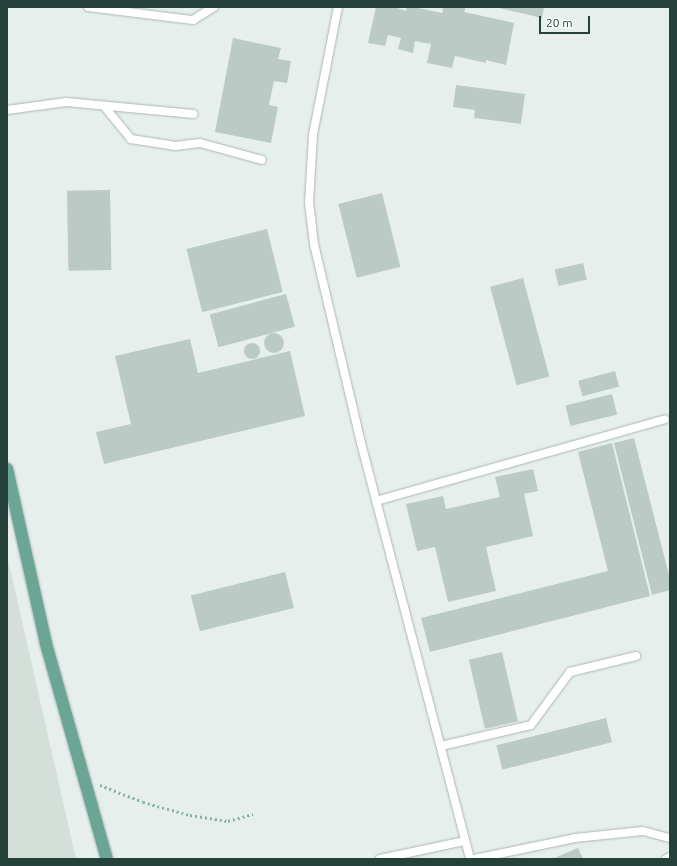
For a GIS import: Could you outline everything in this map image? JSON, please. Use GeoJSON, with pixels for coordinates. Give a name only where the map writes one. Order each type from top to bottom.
{"type":"FeatureCollection","features":[{"type":"Feature","properties":{"kind":"main road"},"geometry":{"type":"LineString","coordinates":[[7,469],[46,644],[107,859]]}},
{"type":"Feature","properties":{"kind":"lane"},"geometry":{"type":"LineString","coordinates":[[88,7],[193,20],[214,7]]}},
{"type":"Feature","properties":{"kind":"lane"},"geometry":{"type":"LineString","coordinates":[[338,7],[313,134],[309,202],[317,258],[376,501],[470,859]]}},
{"type":"Feature","properties":{"kind":"lane"},"geometry":{"type":"LineString","coordinates":[[7,110],[66,102],[193,114]]}},
{"type":"Feature","properties":{"kind":"lane"},"geometry":{"type":"LineString","coordinates":[[104,106],[131,139],[176,146],[200,143],[262,160]]}},
{"type":"Feature","properties":{"kind":"lane"},"geometry":{"type":"LineString","coordinates":[[376,501],[665,419]]}},
{"type":"Feature","properties":{"kind":"lane"},"geometry":{"type":"LineString","coordinates":[[441,746],[531,725],[570,672],[636,656]]}},
{"type":"Feature","properties":{"kind":"lane"},"geometry":{"type":"LineString","coordinates":[[474,859],[575,838],[643,831],[670,838]]}},
{"type":"Feature","properties":{"kind":"lane"},"geometry":{"type":"LineString","coordinates":[[384,859],[465,841]]}},
{"type":"Feature","properties":{"kind":"lane"},"geometry":{"type":"LineString","coordinates":[[666,859],[670,857]]}},
{"type":"Feature","properties":{"kind":"path"},"geometry":{"type":"LineString","coordinates":[[83,778],[143,802],[190,815],[228,822],[253,814]]}},
{"type":"Feature","properties":{"kind":"shaded area"},"geometry":{"type":"Polygon","coordinates":[[[7,555],[76,859],[7,859],[7,555]]]}},
{"type":"Feature","properties":{"kind":"building"},"geometry":{"type":"Polygon","coordinates":[[[376,7],[394,7],[406,11],[407,7],[414,7],[442,13],[443,7],[466,7],[464,12],[514,23],[506,65],[486,60],[486,63],[455,56],[452,68],[427,63],[431,44],[415,41],[413,53],[398,49],[401,38],[388,35],[385,46],[368,43],[376,7]]]}},
{"type":"Feature","properties":{"kind":"building"},"geometry":{"type":"Polygon","coordinates":[[[495,7],[544,7],[542,18],[495,7]]]}},
{"type":"Feature","properties":{"kind":"building"},"geometry":{"type":"Polygon","coordinates":[[[233,38],[281,48],[278,59],[291,61],[287,83],[274,81],[269,105],[278,107],[271,143],[215,132],[233,38]]]}},
{"type":"Feature","properties":{"kind":"building"},"geometry":{"type":"Polygon","coordinates":[[[456,85],[525,94],[521,124],[474,118],[475,110],[453,107],[456,85]]]}},
{"type":"Feature","properties":{"kind":"building"},"geometry":{"type":"Polygon","coordinates":[[[110,190],[111,270],[68,271],[67,191],[110,190]]]}},
{"type":"Feature","properties":{"kind":"building"},"geometry":{"type":"Polygon","coordinates":[[[382,193],[400,267],[357,278],[338,204],[382,193]]]}},
{"type":"Feature","properties":{"kind":"building"},"geometry":{"type":"Polygon","coordinates":[[[267,229],[283,292],[202,312],[186,249],[267,229]]]}},
{"type":"Feature","properties":{"kind":"building"},"geometry":{"type":"Polygon","coordinates":[[[583,263],[587,280],[559,286],[555,270],[583,263]]]}},
{"type":"Feature","properties":{"kind":"building"},"geometry":{"type":"Polygon","coordinates":[[[523,278],[549,377],[517,385],[490,287],[523,278]]]}},
{"type":"Feature","properties":{"kind":"building"},"geometry":{"type":"Polygon","coordinates":[[[286,294],[295,327],[218,347],[210,314],[286,294]]]}},
{"type":"Feature","properties":{"kind":"building"},"geometry":{"type":"Polygon","coordinates":[[[274,333],[281,336],[284,343],[281,350],[274,353],[267,350],[264,343],[267,336],[274,333]]]}},
{"type":"Feature","properties":{"kind":"building"},"geometry":{"type":"Polygon","coordinates":[[[190,339],[198,373],[290,351],[305,416],[104,464],[96,432],[131,424],[115,356],[190,339]]]}},
{"type":"Feature","properties":{"kind":"building"},"geometry":{"type":"Polygon","coordinates":[[[252,343],[259,348],[260,351],[255,358],[252,359],[245,354],[244,351],[249,344],[252,343]]]}},
{"type":"Feature","properties":{"kind":"building"},"geometry":{"type":"Polygon","coordinates":[[[615,371],[619,386],[582,396],[578,381],[615,371]]]}},
{"type":"Feature","properties":{"kind":"building"},"geometry":{"type":"Polygon","coordinates":[[[612,394],[617,414],[571,426],[565,406],[612,394]]]}},
{"type":"Feature","properties":{"kind":"building"},"geometry":{"type":"Polygon","coordinates":[[[634,438],[670,579],[670,590],[652,595],[614,443],[634,438]]]}},
{"type":"Feature","properties":{"kind":"building"},"geometry":{"type":"Polygon","coordinates":[[[612,443],[650,596],[430,652],[421,618],[608,571],[578,452],[612,443]]]}},
{"type":"Feature","properties":{"kind":"building"},"geometry":{"type":"Polygon","coordinates":[[[533,469],[538,491],[524,494],[533,536],[486,547],[496,591],[448,602],[435,547],[417,551],[406,504],[443,496],[446,509],[500,497],[495,477],[533,469]]]}},
{"type":"Feature","properties":{"kind":"building"},"geometry":{"type":"Polygon","coordinates":[[[285,572],[294,608],[200,631],[191,595],[285,572]]]}},
{"type":"Feature","properties":{"kind":"building"},"geometry":{"type":"Polygon","coordinates":[[[502,652],[518,721],[485,729],[469,660],[502,652]]]}},
{"type":"Feature","properties":{"kind":"building"},"geometry":{"type":"Polygon","coordinates":[[[606,718],[612,742],[502,770],[496,745],[606,718]]]}},
{"type":"Feature","properties":{"kind":"building"},"geometry":{"type":"Polygon","coordinates":[[[578,848],[583,859],[552,859],[578,848]]]}}]}
